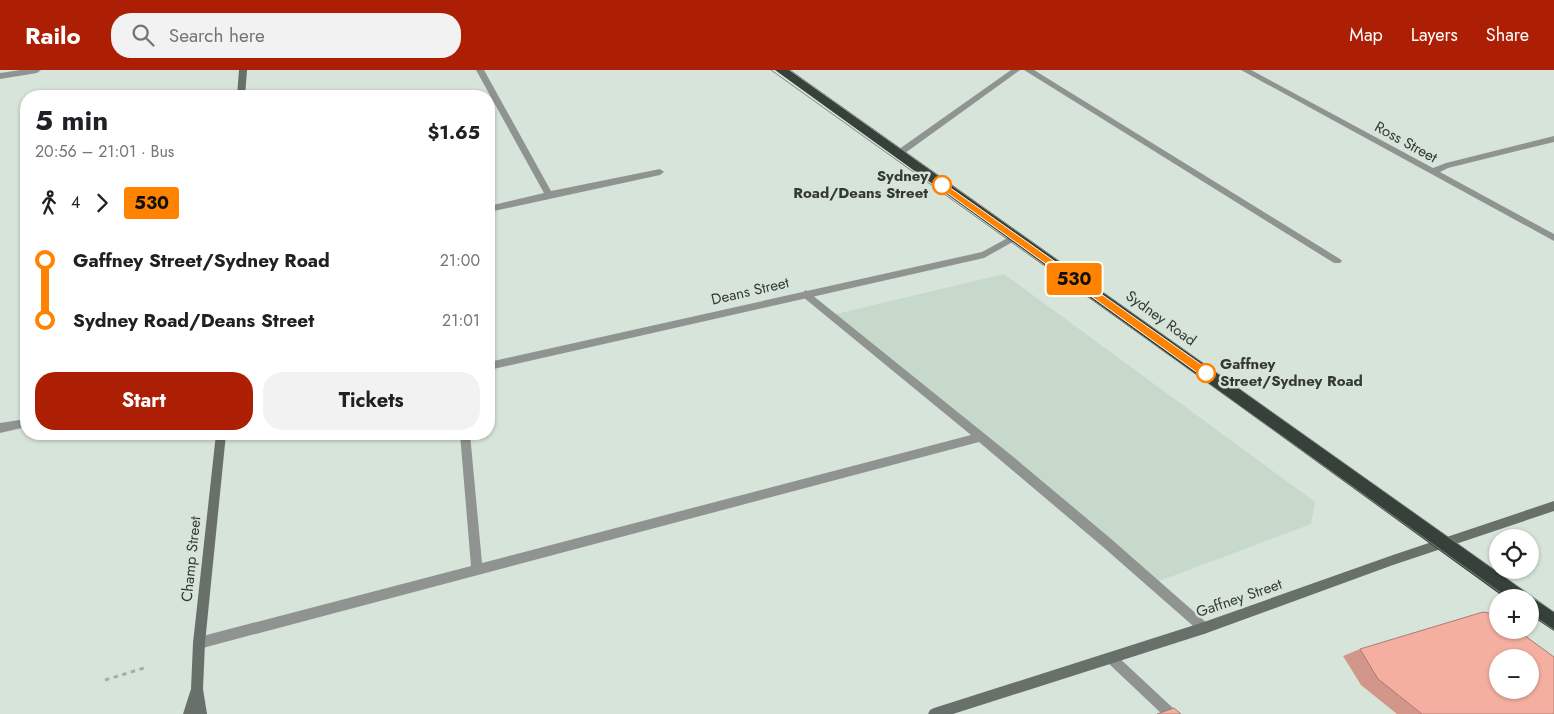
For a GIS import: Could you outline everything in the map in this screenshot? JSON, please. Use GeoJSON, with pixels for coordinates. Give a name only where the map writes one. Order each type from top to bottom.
{"type":"FeatureCollection","features":[{"type":"Feature","properties":{"kind":"highway","name":"Sydney Road"},"geometry":{"type":"LineString","coordinates":[[781,70],[1508,589]]}},
{"type":"Feature","properties":{"kind":"highway"},"geometry":{"type":"LineString","coordinates":[[1539,611],[1554,622]]}},
{"type":"Feature","properties":{"kind":"main road"},"geometry":{"type":"LineString","coordinates":[[241,90],[243,70]]}},
{"type":"Feature","properties":{"kind":"main road","name":"Champ Street"},"geometry":{"type":"LineString","coordinates":[[200,714],[197,689],[199,643],[220,440]]}},
{"type":"Feature","properties":{"kind":"main road","name":"Gaffney Street"},"geometry":{"type":"LineString","coordinates":[[934,714],[1204,628],[1393,560],[1554,506]]}},
{"type":"Feature","properties":{"kind":"main road","name":"Champ Street"},"geometry":{"type":"LineString","coordinates":[[190,714],[197,689]]}},
{"type":"Feature","properties":{"kind":"street"},"geometry":{"type":"LineString","coordinates":[[0,76],[37,70]]}},
{"type":"Feature","properties":{"kind":"street"},"geometry":{"type":"LineString","coordinates":[[480,70],[491,90]]}},
{"type":"Feature","properties":{"kind":"street"},"geometry":{"type":"LineString","coordinates":[[898,154],[1016,70]]}},
{"type":"Feature","properties":{"kind":"street"},"geometry":{"type":"LineString","coordinates":[[1028,70],[1337,261]]}},
{"type":"Feature","properties":{"kind":"street","name":"Ross Street"},"geometry":{"type":"LineString","coordinates":[[1245,70],[1554,238]]}},
{"type":"Feature","properties":{"kind":"street"},"geometry":{"type":"LineString","coordinates":[[495,97],[549,195]]}},
{"type":"Feature","properties":{"kind":"street"},"geometry":{"type":"LineString","coordinates":[[1432,172],[1446,166],[1554,139]]}},
{"type":"Feature","properties":{"kind":"street"},"geometry":{"type":"LineString","coordinates":[[495,208],[660,172]]}},
{"type":"Feature","properties":{"kind":"street","name":"Deans Street"},"geometry":{"type":"LineString","coordinates":[[495,365],[984,255],[1014,237]]}},
{"type":"Feature","properties":{"kind":"street"},"geometry":{"type":"LineString","coordinates":[[806,294],[1154,583],[1204,628]]}},
{"type":"Feature","properties":{"kind":"street"},"geometry":{"type":"LineString","coordinates":[[0,428],[20,424]]}},
{"type":"Feature","properties":{"kind":"street"},"geometry":{"type":"LineString","coordinates":[[199,643],[477,568],[980,437]]}},
{"type":"Feature","properties":{"kind":"street"},"geometry":{"type":"LineString","coordinates":[[466,440],[477,568]]}},
{"type":"Feature","properties":{"kind":"street"},"geometry":{"type":"LineString","coordinates":[[1111,658],[1171,714]]}},
{"type":"Feature","properties":{"kind":"path"},"geometry":{"type":"LineString","coordinates":[[105,680],[144,668]]}},
{"type":"Feature","properties":{"kind":"shaded area"},"geometry":{"type":"Polygon","coordinates":[[[1004,274],[1315,502],[1311,524],[1154,583],[832,315],[1004,274]]]}},
{"type":"Feature","properties":{"kind":"building"},"geometry":{"type":"Polygon","coordinates":[[[1483,612],[1489,613],[1489,639],[1529,639],[1554,657],[1554,714],[1422,714],[1378,679],[1360,649],[1483,612]]]}},
{"type":"Feature","properties":{"kind":"building"},"geometry":{"type":"Polygon","coordinates":[[[1174,708],[1181,714],[1157,714],[1174,708]]]}},
{"type":"Feature","properties":{"kind":"tram line"},"geometry":{"type":"LineString","coordinates":[[771,70],[1495,589]]}},
{"type":"Feature","properties":{"kind":"tram line"},"geometry":{"type":"LineString","coordinates":[[790,70],[1554,612]]}},
{"type":"Feature","properties":{"kind":"tram line"},"geometry":{"type":"LineString","coordinates":[[1539,619],[1554,630]]}},
{"type":"Feature","properties":{"kind":"bus line","name":"530"},"geometry":{"type":"LineString","coordinates":[[942,185],[1206,373]]}},
{"type":"Feature","properties":{"kind":"place","name":"Sydney Road/Deans Street"},"geometry":{"type":"Point","coordinates":[942,185]}},
{"type":"Feature","properties":{"kind":"place","name":"Gaffney Street/Sydney Road"},"geometry":{"type":"Point","coordinates":[1206,373]}}]}
